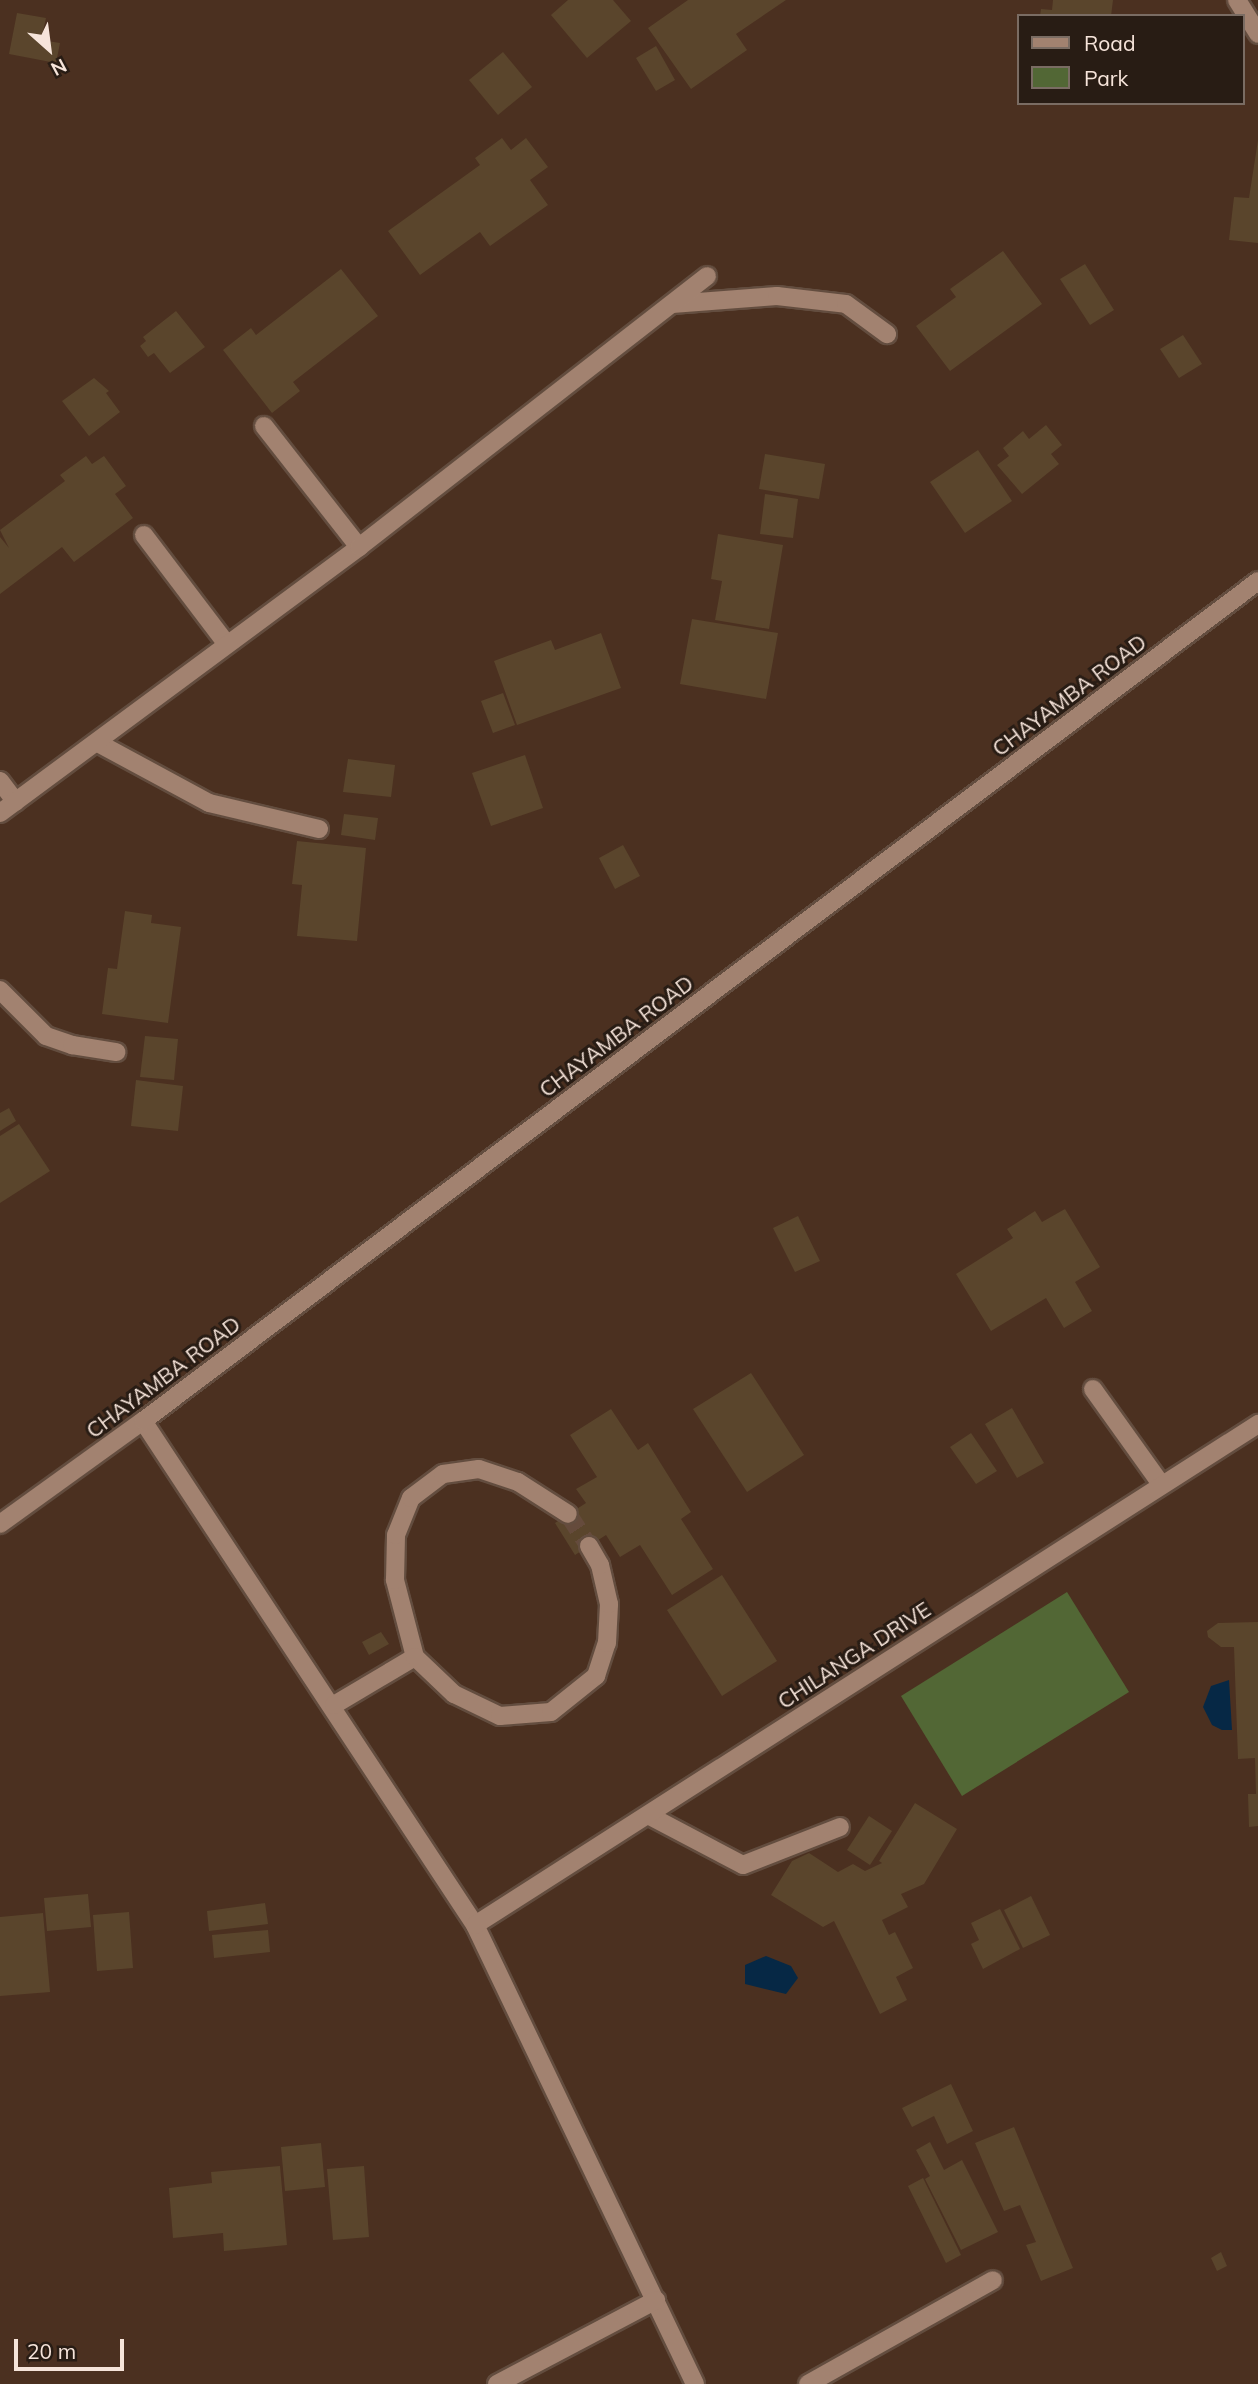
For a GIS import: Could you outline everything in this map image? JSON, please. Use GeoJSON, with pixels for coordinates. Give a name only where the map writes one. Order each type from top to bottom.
{"type":"FeatureCollection","features":[{"type":"Feature","properties":{"kind":"street"},"geometry":{"type":"LineString","coordinates":[[1237,0],[1258,34]]}},
{"type":"Feature","properties":{"kind":"street"},"geometry":{"type":"LineString","coordinates":[[0,813],[359,547],[707,276]]}},
{"type":"Feature","properties":{"kind":"street"},"geometry":{"type":"LineString","coordinates":[[673,304],[777,296],[846,304],[887,334]]}},
{"type":"Feature","properties":{"kind":"street"},"geometry":{"type":"LineString","coordinates":[[264,426],[359,547]]}},
{"type":"Feature","properties":{"kind":"street"},"geometry":{"type":"LineString","coordinates":[[144,535],[226,643]]}},
{"type":"Feature","properties":{"kind":"street","name":"CHAYAMBA ROAD"},"geometry":{"type":"LineString","coordinates":[[0,1524],[143,1421],[1258,581]]}},
{"type":"Feature","properties":{"kind":"street"},"geometry":{"type":"LineString","coordinates":[[98,743],[209,803],[319,829]]}},
{"type":"Feature","properties":{"kind":"street"},"geometry":{"type":"LineString","coordinates":[[0,781],[16,802]]}},
{"type":"Feature","properties":{"kind":"street"},"geometry":{"type":"LineString","coordinates":[[0,990],[46,1036],[72,1045],[116,1052]]}},
{"type":"Feature","properties":{"kind":"street"},"geometry":{"type":"LineString","coordinates":[[1093,1389],[1161,1484]]}},
{"type":"Feature","properties":{"kind":"street"},"geometry":{"type":"LineString","coordinates":[[143,1421],[334,1705],[475,1925],[695,2384]]}},
{"type":"Feature","properties":{"kind":"street","name":"CHILANGA DRIVE"},"geometry":{"type":"LineString","coordinates":[[475,1925],[1258,1424]]}},
{"type":"Feature","properties":{"kind":"street"},"geometry":{"type":"LineString","coordinates":[[568,1514],[518,1482],[479,1469],[443,1474],[411,1498],[396,1535],[395,1580],[415,1657],[454,1694],[500,1716],[551,1712],[596,1676],[607,1643],[609,1604],[600,1565],[589,1546]]}},
{"type":"Feature","properties":{"kind":"street"},"geometry":{"type":"LineString","coordinates":[[334,1705],[415,1657]]}},
{"type":"Feature","properties":{"kind":"street"},"geometry":{"type":"LineString","coordinates":[[648,1815],[743,1865],[840,1827]]}},
{"type":"Feature","properties":{"kind":"street"},"geometry":{"type":"LineString","coordinates":[[808,2384],[993,2280]]}},
{"type":"Feature","properties":{"kind":"street"},"geometry":{"type":"LineString","coordinates":[[497,2384],[656,2300]]}},
{"type":"Feature","properties":{"kind":"green space"},"geometry":{"type":"Polygon","coordinates":[[[1067,1592],[1129,1692],[962,1796],[901,1696],[1067,1592]]]}},
{"type":"Feature","properties":{"kind":"water"},"geometry":{"type":"Polygon","coordinates":[[[1229,1680],[1232,1730],[1222,1730],[1212,1725],[1203,1707],[1211,1686],[1229,1680]]]}},
{"type":"Feature","properties":{"kind":"water"},"geometry":{"type":"Polygon","coordinates":[[[766,1956],[791,1966],[798,1978],[786,1994],[745,1984],[745,1965],[766,1956]]]}},
{"type":"Feature","properties":{"kind":"building"},"geometry":{"type":"Polygon","coordinates":[[[568,0],[613,0],[631,21],[587,58],[551,15],[568,0]]]}},
{"type":"Feature","properties":{"kind":"building"},"geometry":{"type":"Polygon","coordinates":[[[688,0],[786,0],[736,34],[747,50],[691,89],[648,28],[688,0]]]}},
{"type":"Feature","properties":{"kind":"building"},"geometry":{"type":"Polygon","coordinates":[[[1053,0],[1113,0],[1111,14],[1040,14],[1041,9],[1052,10],[1053,0]]]}},
{"type":"Feature","properties":{"kind":"building"},"geometry":{"type":"Polygon","coordinates":[[[17,13],[46,18],[41,40],[60,43],[56,63],[9,54],[17,13]]]}},
{"type":"Feature","properties":{"kind":"building"},"geometry":{"type":"Polygon","coordinates":[[[656,46],[675,80],[656,91],[636,58],[656,46]]]}},
{"type":"Feature","properties":{"kind":"building"},"geometry":{"type":"Polygon","coordinates":[[[503,52],[532,87],[498,115],[469,80],[503,52]]]}},
{"type":"Feature","properties":{"kind":"building"},"geometry":{"type":"Polygon","coordinates":[[[502,138],[511,150],[526,138],[548,167],[530,180],[548,205],[490,246],[480,232],[420,275],[388,231],[480,165],[475,158],[502,138]]]}},
{"type":"Feature","properties":{"kind":"building"},"geometry":{"type":"Polygon","coordinates":[[[1258,140],[1258,243],[1229,240],[1234,197],[1249,198],[1258,140]]]}},
{"type":"Feature","properties":{"kind":"building"},"geometry":{"type":"Polygon","coordinates":[[[1003,251],[1042,304],[950,371],[916,326],[956,297],[950,289],[1003,251]]]}},
{"type":"Feature","properties":{"kind":"building"},"geometry":{"type":"Polygon","coordinates":[[[1085,264],[1114,310],[1090,325],[1060,279],[1085,264]]]}},
{"type":"Feature","properties":{"kind":"building"},"geometry":{"type":"Polygon","coordinates":[[[341,269],[378,316],[293,382],[300,391],[272,413],[223,350],[251,328],[256,335],[341,269]]]}},
{"type":"Feature","properties":{"kind":"building"},"geometry":{"type":"Polygon","coordinates":[[[176,311],[205,347],[170,373],[154,353],[148,357],[140,346],[146,341],[143,337],[176,311]]]}},
{"type":"Feature","properties":{"kind":"building"},"geometry":{"type":"Polygon","coordinates":[[[1183,335],[1202,364],[1179,378],[1160,349],[1183,335]]]}},
{"type":"Feature","properties":{"kind":"building"},"geometry":{"type":"Polygon","coordinates":[[[94,378],[109,391],[106,393],[120,412],[89,436],[62,401],[94,378]]]}},
{"type":"Feature","properties":{"kind":"building"},"geometry":{"type":"Polygon","coordinates":[[[1046,425],[1062,445],[1051,454],[1059,464],[1022,494],[997,465],[1009,456],[1003,448],[1023,431],[1029,439],[1046,425]]]}},
{"type":"Feature","properties":{"kind":"building"},"geometry":{"type":"Polygon","coordinates":[[[978,450],[1012,501],[965,533],[930,482],[978,450]]]}},
{"type":"Feature","properties":{"kind":"building"},"geometry":{"type":"Polygon","coordinates":[[[765,454],[825,464],[819,499],[759,489],[765,454]]]}},
{"type":"Feature","properties":{"kind":"building"},"geometry":{"type":"Polygon","coordinates":[[[86,456],[92,464],[104,456],[126,486],[115,494],[133,518],[74,562],[62,547],[0,594],[0,537],[9,548],[0,530],[65,481],[60,475],[86,456]]]}},
{"type":"Feature","properties":{"kind":"building"},"geometry":{"type":"Polygon","coordinates":[[[765,494],[798,499],[793,538],[760,534],[765,494]]]}},
{"type":"Feature","properties":{"kind":"building"},"geometry":{"type":"Polygon","coordinates":[[[718,534],[783,545],[769,629],[715,620],[722,581],[711,579],[718,534]]]}},
{"type":"Feature","properties":{"kind":"building"},"geometry":{"type":"Polygon","coordinates":[[[692,619],[778,633],[766,699],[680,684],[692,619]]]}},
{"type":"Feature","properties":{"kind":"building"},"geometry":{"type":"Polygon","coordinates":[[[601,633],[621,688],[517,725],[494,661],[551,640],[555,650],[601,633]]]}},
{"type":"Feature","properties":{"kind":"building"},"geometry":{"type":"Polygon","coordinates":[[[503,693],[515,725],[493,733],[481,701],[503,693]]]}},
{"type":"Feature","properties":{"kind":"building"},"geometry":{"type":"Polygon","coordinates":[[[525,755],[543,808],[491,826],[472,773],[525,755]]]}},
{"type":"Feature","properties":{"kind":"building"},"geometry":{"type":"Polygon","coordinates":[[[348,759],[395,765],[391,797],[343,792],[348,759]]]}},
{"type":"Feature","properties":{"kind":"building"},"geometry":{"type":"Polygon","coordinates":[[[344,814],[378,818],[375,840],[341,835],[344,814]]]}},
{"type":"Feature","properties":{"kind":"building"},"geometry":{"type":"Polygon","coordinates":[[[297,841],[366,848],[357,941],[297,936],[302,885],[292,884],[297,841]]]}},
{"type":"Feature","properties":{"kind":"building"},"geometry":{"type":"Polygon","coordinates":[[[623,845],[640,876],[615,889],[599,858],[623,845]]]}},
{"type":"Feature","properties":{"kind":"building"},"geometry":{"type":"Polygon","coordinates":[[[125,911],[152,915],[151,923],[181,927],[168,1023],[102,1014],[108,968],[117,969],[125,911]]]}},
{"type":"Feature","properties":{"kind":"building"},"geometry":{"type":"Polygon","coordinates":[[[145,1036],[178,1039],[174,1080],[140,1077],[145,1036]]]}},
{"type":"Feature","properties":{"kind":"building"},"geometry":{"type":"Polygon","coordinates":[[[136,1080],[183,1086],[178,1131],[131,1126],[136,1080]]]}},
{"type":"Feature","properties":{"kind":"building"},"geometry":{"type":"Polygon","coordinates":[[[9,1108],[16,1121],[0,1131],[0,1113],[9,1108]]]}},
{"type":"Feature","properties":{"kind":"building"},"geometry":{"type":"Polygon","coordinates":[[[19,1124],[50,1171],[0,1203],[0,1136],[19,1124]]]}},
{"type":"Feature","properties":{"kind":"building"},"geometry":{"type":"Polygon","coordinates":[[[1065,1209],[1100,1267],[1075,1282],[1092,1311],[1064,1328],[1046,1298],[991,1331],[956,1274],[1013,1238],[1007,1229],[1035,1211],[1042,1222],[1065,1209]]]}},
{"type":"Feature","properties":{"kind":"building"},"geometry":{"type":"Polygon","coordinates":[[[798,1216],[820,1261],[795,1272],[773,1228],[798,1216]]]}},
{"type":"Feature","properties":{"kind":"building"},"geometry":{"type":"Polygon","coordinates":[[[751,1373],[804,1455],[747,1492],[693,1409],[751,1373]]]}},
{"type":"Feature","properties":{"kind":"building"},"geometry":{"type":"Polygon","coordinates":[[[1012,1408],[1044,1463],[1017,1478],[985,1424],[1012,1408]]]}},
{"type":"Feature","properties":{"kind":"building"},"geometry":{"type":"Polygon","coordinates":[[[611,1409],[638,1450],[648,1443],[691,1512],[681,1519],[713,1569],[672,1595],[640,1545],[620,1557],[606,1535],[575,1555],[555,1523],[586,1503],[576,1489],[597,1477],[570,1435],[611,1409]]]}},
{"type":"Feature","properties":{"kind":"building"},"geometry":{"type":"Polygon","coordinates":[[[971,1433],[997,1471],[976,1484],[950,1447],[971,1433]]]}},
{"type":"Feature","properties":{"kind":"building"},"geometry":{"type":"Polygon","coordinates":[[[722,1575],[777,1661],[722,1696],[667,1610],[722,1575]]]}},
{"type":"Feature","properties":{"kind":"building"},"geometry":{"type":"Polygon","coordinates":[[[1258,1622],[1258,1826],[1249,1827],[1248,1794],[1256,1794],[1255,1758],[1238,1759],[1234,1647],[1221,1647],[1208,1637],[1207,1631],[1218,1623],[1258,1622]]]}},
{"type":"Feature","properties":{"kind":"building"},"geometry":{"type":"Polygon","coordinates":[[[381,1632],[389,1644],[369,1655],[362,1642],[381,1632]]]}},
{"type":"Feature","properties":{"kind":"building"},"geometry":{"type":"Polygon","coordinates":[[[915,1803],[957,1829],[924,1884],[901,1894],[908,1907],[882,1920],[889,1935],[895,1932],[913,1968],[896,1977],[907,2000],[880,2014],[834,1921],[823,1927],[771,1895],[792,1861],[809,1853],[838,1872],[853,1864],[865,1871],[882,1863],[879,1861],[915,1803]]]}},
{"type":"Feature","properties":{"kind":"building"},"geometry":{"type":"Polygon","coordinates":[[[869,1816],[892,1831],[870,1865],[847,1850],[869,1816]]]}},
{"type":"Feature","properties":{"kind":"building"},"geometry":{"type":"Polygon","coordinates":[[[88,1894],[91,1927],[47,1931],[44,1898],[88,1894]]]}},
{"type":"Feature","properties":{"kind":"building"},"geometry":{"type":"Polygon","coordinates":[[[1031,1896],[1050,1935],[1023,1948],[1004,1910],[1031,1896]]]}},
{"type":"Feature","properties":{"kind":"building"},"geometry":{"type":"Polygon","coordinates":[[[265,1903],[268,1924],[209,1931],[207,1911],[265,1903]]]}},
{"type":"Feature","properties":{"kind":"building"},"geometry":{"type":"Polygon","coordinates":[[[1000,1909],[1020,1949],[983,1969],[971,1944],[979,1940],[971,1923],[1000,1909]]]}},
{"type":"Feature","properties":{"kind":"building"},"geometry":{"type":"Polygon","coordinates":[[[129,1912],[133,1968],[97,1971],[93,1915],[129,1912]]]}},
{"type":"Feature","properties":{"kind":"building"},"geometry":{"type":"Polygon","coordinates":[[[43,1913],[50,1992],[0,1996],[0,1917],[43,1913]]]}},
{"type":"Feature","properties":{"kind":"building"},"geometry":{"type":"Polygon","coordinates":[[[268,1930],[270,1952],[214,1958],[212,1935],[268,1930]]]}},
{"type":"Feature","properties":{"kind":"building"},"geometry":{"type":"Polygon","coordinates":[[[951,2084],[973,2131],[947,2144],[934,2116],[912,2127],[902,2108],[951,2084]]]}},
{"type":"Feature","properties":{"kind":"building"},"geometry":{"type":"Polygon","coordinates":[[[1014,2127],[1073,2268],[1041,2281],[1026,2245],[1036,2242],[1020,2205],[1004,2211],[975,2143],[1014,2127]]]}},
{"type":"Feature","properties":{"kind":"building"},"geometry":{"type":"Polygon","coordinates":[[[930,2142],[944,2170],[962,2160],[998,2232],[961,2250],[925,2179],[930,2176],[916,2150],[930,2142]]]}},
{"type":"Feature","properties":{"kind":"building"},"geometry":{"type":"Polygon","coordinates":[[[321,2143],[325,2187],[285,2191],[281,2147],[321,2143]]]}},
{"type":"Feature","properties":{"kind":"building"},"geometry":{"type":"Polygon","coordinates":[[[280,2166],[287,2245],[224,2251],[223,2233],[173,2238],[169,2188],[212,2183],[211,2172],[280,2166]]]}},
{"type":"Feature","properties":{"kind":"building"},"geometry":{"type":"Polygon","coordinates":[[[364,2166],[369,2237],[333,2240],[327,2169],[364,2166]]]}},
{"type":"Feature","properties":{"kind":"building"},"geometry":{"type":"Polygon","coordinates":[[[923,2178],[961,2255],[946,2263],[908,2186],[923,2178]]]}},
{"type":"Feature","properties":{"kind":"building"},"geometry":{"type":"Polygon","coordinates":[[[1221,2252],[1227,2266],[1217,2271],[1211,2258],[1221,2252]]]}},
{"type":"Feature","properties":{"kind":"tunnel"},"geometry":{"type":"LineString","coordinates":[[568,1514],[589,1546]]}}]}
